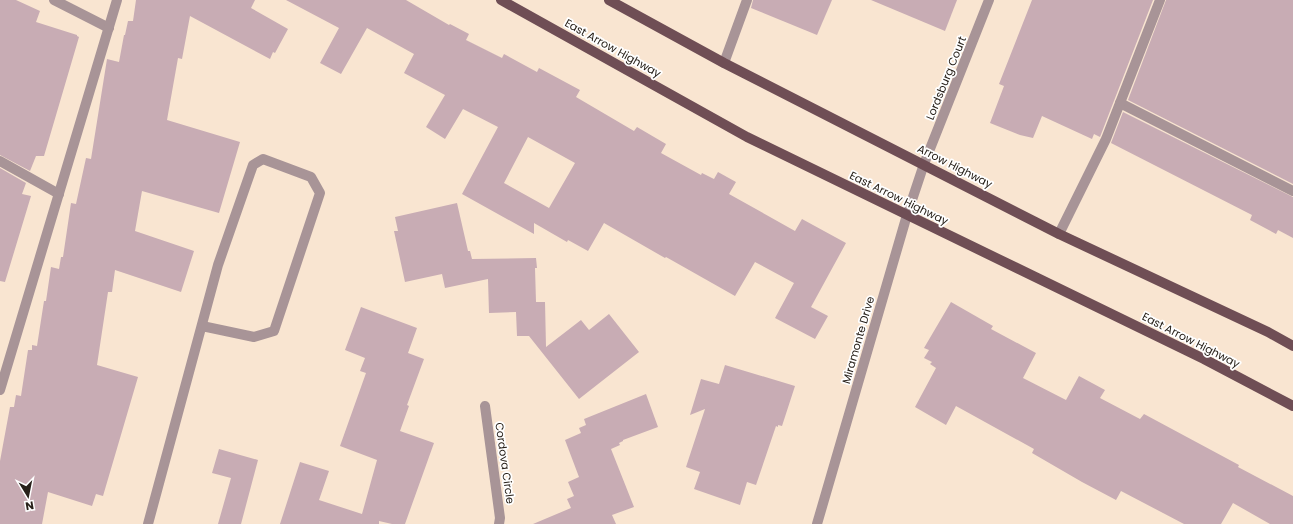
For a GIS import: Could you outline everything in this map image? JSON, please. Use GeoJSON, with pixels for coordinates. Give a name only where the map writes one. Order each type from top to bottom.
{"type":"FeatureCollection","features":[{"type":"Feature","properties":{"kind":"main road","name":"East Arrow Highway"},"geometry":{"type":"LineString","coordinates":[[502,0],[747,137],[1204,359],[1293,406]]}},
{"type":"Feature","properties":{"kind":"main road","name":"Arrow Highway"},"geometry":{"type":"LineString","coordinates":[[609,0],[724,63],[1059,234],[1268,332],[1293,346]]}},
{"type":"Feature","properties":{"kind":"street"},"geometry":{"type":"LineString","coordinates":[[54,0],[109,28]]}},
{"type":"Feature","properties":{"kind":"street"},"geometry":{"type":"LineString","coordinates":[[0,390],[4,360],[59,194],[117,0]]}},
{"type":"Feature","properties":{"kind":"street"},"geometry":{"type":"LineString","coordinates":[[724,63],[747,0]]}},
{"type":"Feature","properties":{"kind":"street","name":"Lordsburg Court"},"geometry":{"type":"LineString","coordinates":[[924,164],[990,0]]}},
{"type":"Feature","properties":{"kind":"street"},"geometry":{"type":"LineString","coordinates":[[1059,234],[1106,139],[1160,0]]}},
{"type":"Feature","properties":{"kind":"street"},"geometry":{"type":"LineString","coordinates":[[1120,103],[1293,191]]}},
{"type":"Feature","properties":{"kind":"street"},"geometry":{"type":"LineString","coordinates":[[148,524],[218,265],[253,165],[264,159],[311,177],[320,192],[274,331],[254,337],[202,326]]}},
{"type":"Feature","properties":{"kind":"street"},"geometry":{"type":"LineString","coordinates":[[0,161],[59,194]]}},
{"type":"Feature","properties":{"kind":"street","name":"Miramonte Drive"},"geometry":{"type":"LineString","coordinates":[[817,524],[907,215],[924,164]]}},
{"type":"Feature","properties":{"kind":"street","name":"Cordova Circle"},"geometry":{"type":"LineString","coordinates":[[485,406],[500,518],[499,524]]}},
{"type":"Feature","properties":{"kind":"building"},"geometry":{"type":"Polygon","coordinates":[[[0,0],[16,0],[40,11],[36,22],[77,35],[79,37],[44,156],[36,156],[30,171],[0,155],[0,0]]]}},
{"type":"Feature","properties":{"kind":"building"},"geometry":{"type":"Polygon","coordinates":[[[136,0],[255,0],[251,8],[288,29],[275,53],[273,52],[270,59],[190,16],[182,59],[178,58],[167,120],[240,142],[219,213],[142,191],[135,231],[194,251],[181,292],[115,270],[112,292],[108,292],[97,365],[138,377],[103,496],[96,494],[92,506],[48,492],[42,524],[0,524],[0,461],[10,407],[14,407],[16,395],[21,396],[28,350],[32,350],[32,345],[37,346],[51,267],[59,269],[61,257],[63,257],[71,203],[76,204],[86,158],[91,159],[107,59],[119,62],[128,21],[133,21],[136,0]]]}},
{"type":"Feature","properties":{"kind":"building"},"geometry":{"type":"Polygon","coordinates":[[[286,0],[406,0],[449,25],[450,24],[469,34],[466,40],[502,58],[504,54],[537,72],[539,68],[580,90],[576,97],[634,131],[637,127],[666,144],[661,153],[701,175],[702,173],[714,179],[718,172],[736,182],[729,194],[795,231],[802,219],[846,243],[811,307],[828,316],[815,339],[775,318],[794,283],[755,262],[735,296],[604,223],[588,251],[568,240],[567,242],[534,223],[534,234],[462,194],[498,127],[463,109],[445,139],[426,127],[445,95],[404,73],[414,54],[367,28],[341,74],[320,63],[339,28],[286,0]],[[528,137],[504,183],[549,208],[575,163],[528,137]]]}},
{"type":"Feature","properties":{"kind":"building"},"geometry":{"type":"Polygon","coordinates":[[[753,0],[832,0],[817,35],[751,8],[753,0]]]}},
{"type":"Feature","properties":{"kind":"building"},"geometry":{"type":"Polygon","coordinates":[[[871,0],[957,0],[945,31],[871,0]]]}},
{"type":"Feature","properties":{"kind":"building"},"geometry":{"type":"Polygon","coordinates":[[[1032,0],[1153,0],[1100,137],[1094,134],[1092,139],[1042,116],[1033,138],[1020,135],[990,123],[1004,86],[999,84],[1032,0]]]}},
{"type":"Feature","properties":{"kind":"building"},"geometry":{"type":"Polygon","coordinates":[[[1166,0],[1293,0],[1293,184],[1128,100],[1166,0]]]}},
{"type":"Feature","properties":{"kind":"building"},"geometry":{"type":"Polygon","coordinates":[[[1123,112],[1293,197],[1293,238],[1278,230],[1276,234],[1250,220],[1252,215],[1111,143],[1123,112]]]}},
{"type":"Feature","properties":{"kind":"building"},"geometry":{"type":"Polygon","coordinates":[[[0,168],[26,183],[22,194],[31,196],[5,282],[0,281],[0,168]]]}},
{"type":"Feature","properties":{"kind":"building"},"geometry":{"type":"Polygon","coordinates":[[[457,203],[468,251],[470,251],[472,259],[536,258],[536,302],[545,302],[546,347],[581,320],[589,330],[609,314],[639,352],[579,399],[529,336],[517,336],[516,312],[489,313],[488,279],[445,288],[442,274],[405,282],[394,231],[398,231],[395,217],[457,203]]]}},
{"type":"Feature","properties":{"kind":"building"},"geometry":{"type":"Polygon","coordinates":[[[951,302],[993,326],[991,329],[1036,353],[1023,378],[1066,400],[1079,376],[1105,390],[1100,398],[1140,419],[1144,414],[1293,496],[1293,524],[1270,524],[1233,503],[1221,524],[1184,524],[1121,491],[1116,500],[1032,453],[1034,449],[956,406],[946,425],[915,407],[936,368],[930,364],[932,362],[924,358],[929,350],[924,348],[951,302]]]}},
{"type":"Feature","properties":{"kind":"building"},"geometry":{"type":"Polygon","coordinates":[[[361,307],[417,328],[408,353],[424,359],[407,405],[409,406],[400,431],[434,443],[405,524],[392,524],[379,521],[379,524],[280,524],[300,462],[329,471],[319,500],[362,514],[377,460],[340,446],[366,373],[360,371],[365,358],[345,350],[361,307]]]}},
{"type":"Feature","properties":{"kind":"building"},"geometry":{"type":"Polygon","coordinates":[[[725,365],[795,386],[782,426],[776,426],[756,485],[747,482],[740,505],[694,489],[700,472],[686,467],[705,409],[690,415],[701,379],[719,384],[725,365]]]}},
{"type":"Feature","properties":{"kind":"building"},"geometry":{"type":"Polygon","coordinates":[[[646,394],[658,427],[623,440],[619,443],[620,445],[611,449],[634,507],[612,515],[616,524],[533,524],[571,508],[567,499],[574,496],[568,482],[579,477],[565,440],[581,433],[579,428],[586,425],[584,419],[646,394]]]}},
{"type":"Feature","properties":{"kind":"building"},"geometry":{"type":"Polygon","coordinates":[[[219,449],[258,460],[241,524],[218,524],[231,478],[212,473],[219,449]]]}}]}
